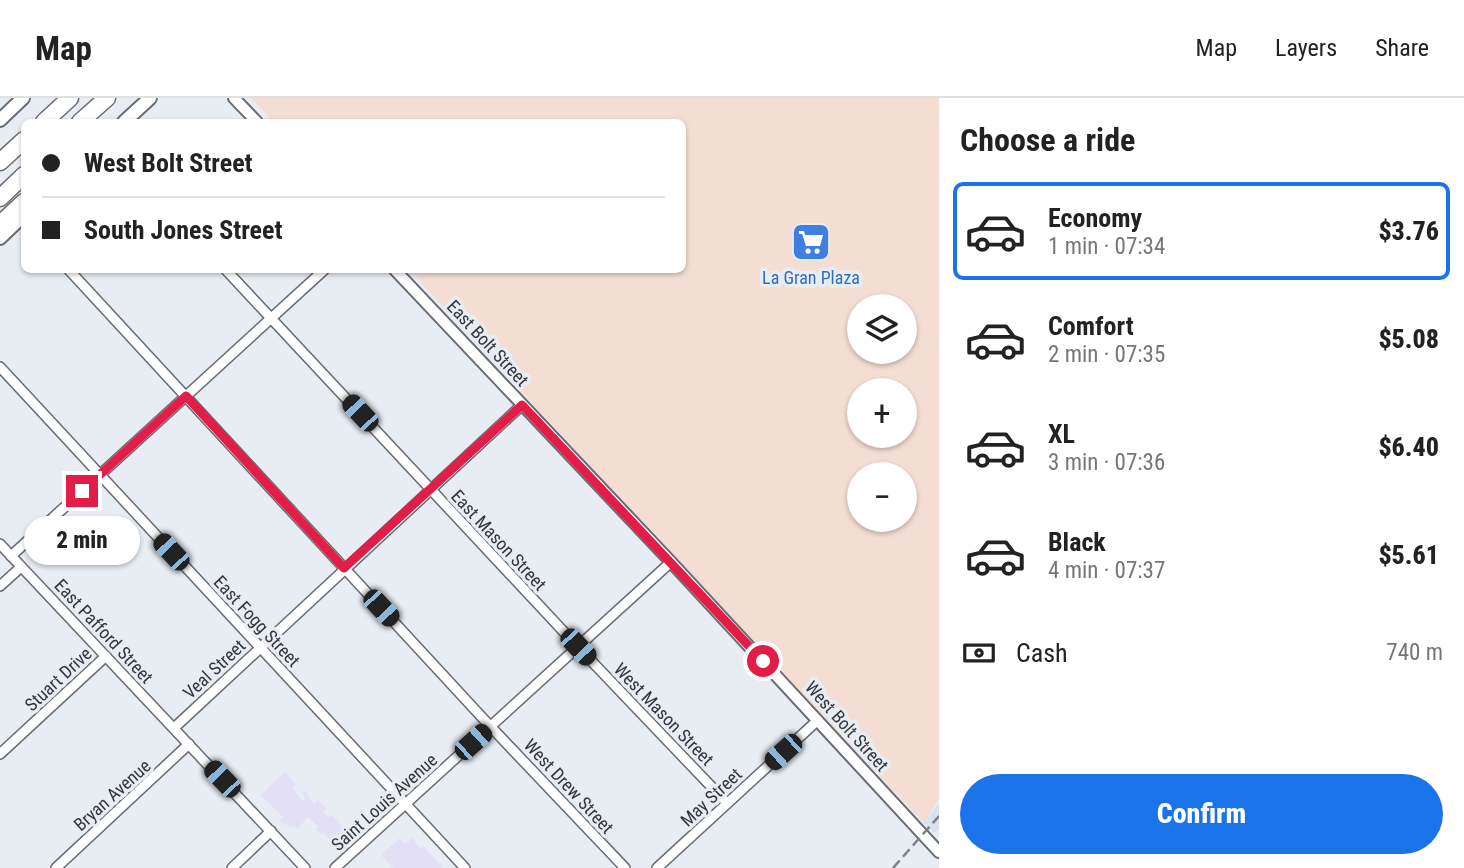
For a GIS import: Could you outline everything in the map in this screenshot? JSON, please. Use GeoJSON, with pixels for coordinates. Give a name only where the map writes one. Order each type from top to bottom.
{"type":"FeatureCollection","features":[{"type":"Feature","properties":{"kind":"highway"},"geometry":{"type":"LineString","coordinates":[[44,119],[61,98]]}},
{"type":"Feature","properties":{"kind":"highway"},"geometry":{"type":"LineString","coordinates":[[45,119],[70,98]]}},
{"type":"Feature","properties":{"kind":"highway"},"geometry":{"type":"LineString","coordinates":[[83,119],[107,98]]}},
{"type":"Feature","properties":{"kind":"highway"},"geometry":{"type":"LineString","coordinates":[[0,162],[21,142]]}},
{"type":"Feature","properties":{"kind":"highway"},"geometry":{"type":"LineString","coordinates":[[0,198],[21,178]]}},
{"type":"Feature","properties":{"kind":"highway"},"geometry":{"type":"LineString","coordinates":[[0,224],[21,215]]}},
{"type":"Feature","properties":{"kind":"main road"},"geometry":{"type":"LineString","coordinates":[[0,120],[23,98]]}},
{"type":"Feature","properties":{"kind":"main road"},"geometry":{"type":"LineString","coordinates":[[127,119],[150,98]]}},
{"type":"Feature","properties":{"kind":"main road"},"geometry":{"type":"LineString","coordinates":[[0,238],[21,217]]}},
{"type":"Feature","properties":{"kind":"street"},"geometry":{"type":"LineString","coordinates":[[234,98],[254,119]]}},
{"type":"Feature","properties":{"kind":"street","name":"West Drew Street"},"geometry":{"type":"LineString","coordinates":[[72,273],[625,868]]}},
{"type":"Feature","properties":{"kind":"street","name":"East Mason Street"},"geometry":{"type":"LineString","coordinates":[[229,273],[578,647]]}},
{"type":"Feature","properties":{"kind":"street"},"geometry":{"type":"LineString","coordinates":[[11,556],[321,273]]}},
{"type":"Feature","properties":{"kind":"street","name":"East Bolt Street"},"geometry":{"type":"LineString","coordinates":[[398,273],[671,562]]}},
{"type":"Feature","properties":{"kind":"street","name":"East Fogg Street"},"geometry":{"type":"LineString","coordinates":[[0,367],[465,868]]}},
{"type":"Feature","properties":{"kind":"street","name":"Veal Street"},"geometry":{"type":"LineString","coordinates":[[174,728],[522,405]]}},
{"type":"Feature","properties":{"kind":"street","name":"East Pafford Street"},"geometry":{"type":"LineString","coordinates":[[0,544],[305,868]]}},
{"type":"Feature","properties":{"kind":"street","name":"Saint Louis Avenue"},"geometry":{"type":"LineString","coordinates":[[335,868],[671,562]]}},
{"type":"Feature","properties":{"kind":"street","name":"West Bolt Street"},"geometry":{"type":"LineString","coordinates":[[671,562],[939,852]]}},
{"type":"Feature","properties":{"kind":"street"},"geometry":{"type":"LineString","coordinates":[[0,586],[21,567]]}},
{"type":"Feature","properties":{"kind":"street","name":"West Mason Street"},"geometry":{"type":"LineString","coordinates":[[578,647],[727,803]]}},
{"type":"Feature","properties":{"kind":"street","name":"Stuart Drive"},"geometry":{"type":"LineString","coordinates":[[0,754],[106,656]]}},
{"type":"Feature","properties":{"kind":"street","name":"May Street"},"geometry":{"type":"LineString","coordinates":[[657,868],[818,720]]}},
{"type":"Feature","properties":{"kind":"street","name":"Bryan Avenue"},"geometry":{"type":"LineString","coordinates":[[56,868],[189,744]]}},
{"type":"Feature","properties":{"kind":"street"},"geometry":{"type":"LineString","coordinates":[[232,868],[271,831]]}},
{"type":"Feature","properties":{"kind":"shaded area","name":"La Gran Plaza"},"geometry":{"type":"Polygon","coordinates":[[[251,98],[939,98],[939,799],[924,823],[797,690],[412,273],[686,273],[686,119],[270,119],[251,98]]]}},
{"type":"Feature","properties":{"kind":"shaded area"},"geometry":{"type":"Polygon","coordinates":[[[285,772],[296,784],[293,788],[302,801],[306,798],[302,794],[305,791],[314,804],[318,800],[327,809],[323,812],[328,817],[332,815],[345,829],[332,842],[323,832],[320,834],[316,830],[318,827],[308,817],[298,828],[290,828],[285,823],[283,825],[279,821],[283,817],[261,795],[285,772]]]}},
{"type":"Feature","properties":{"kind":"shaded area"},"geometry":{"type":"Polygon","coordinates":[[[939,803],[939,830],[933,833],[924,823],[939,803]]]}},
{"type":"Feature","properties":{"kind":"shaded area"},"geometry":{"type":"Polygon","coordinates":[[[400,838],[405,844],[412,838],[443,868],[393,868],[381,855],[400,838]]]}},
{"type":"Feature","properties":{"kind":"railway"},"geometry":{"type":"LineString","coordinates":[[893,868],[939,816]]}},
{"type":"Feature","properties":{"kind":"place","name":"La Gran Plaza"},"geometry":{"type":"Point","coordinates":[811,242]}},
{"type":"Feature","properties":{"kind":"route"},"geometry":{"type":"LineString","coordinates":[[82,491],[186,396],[344,568],[522,405],[763,661]]}}]}
